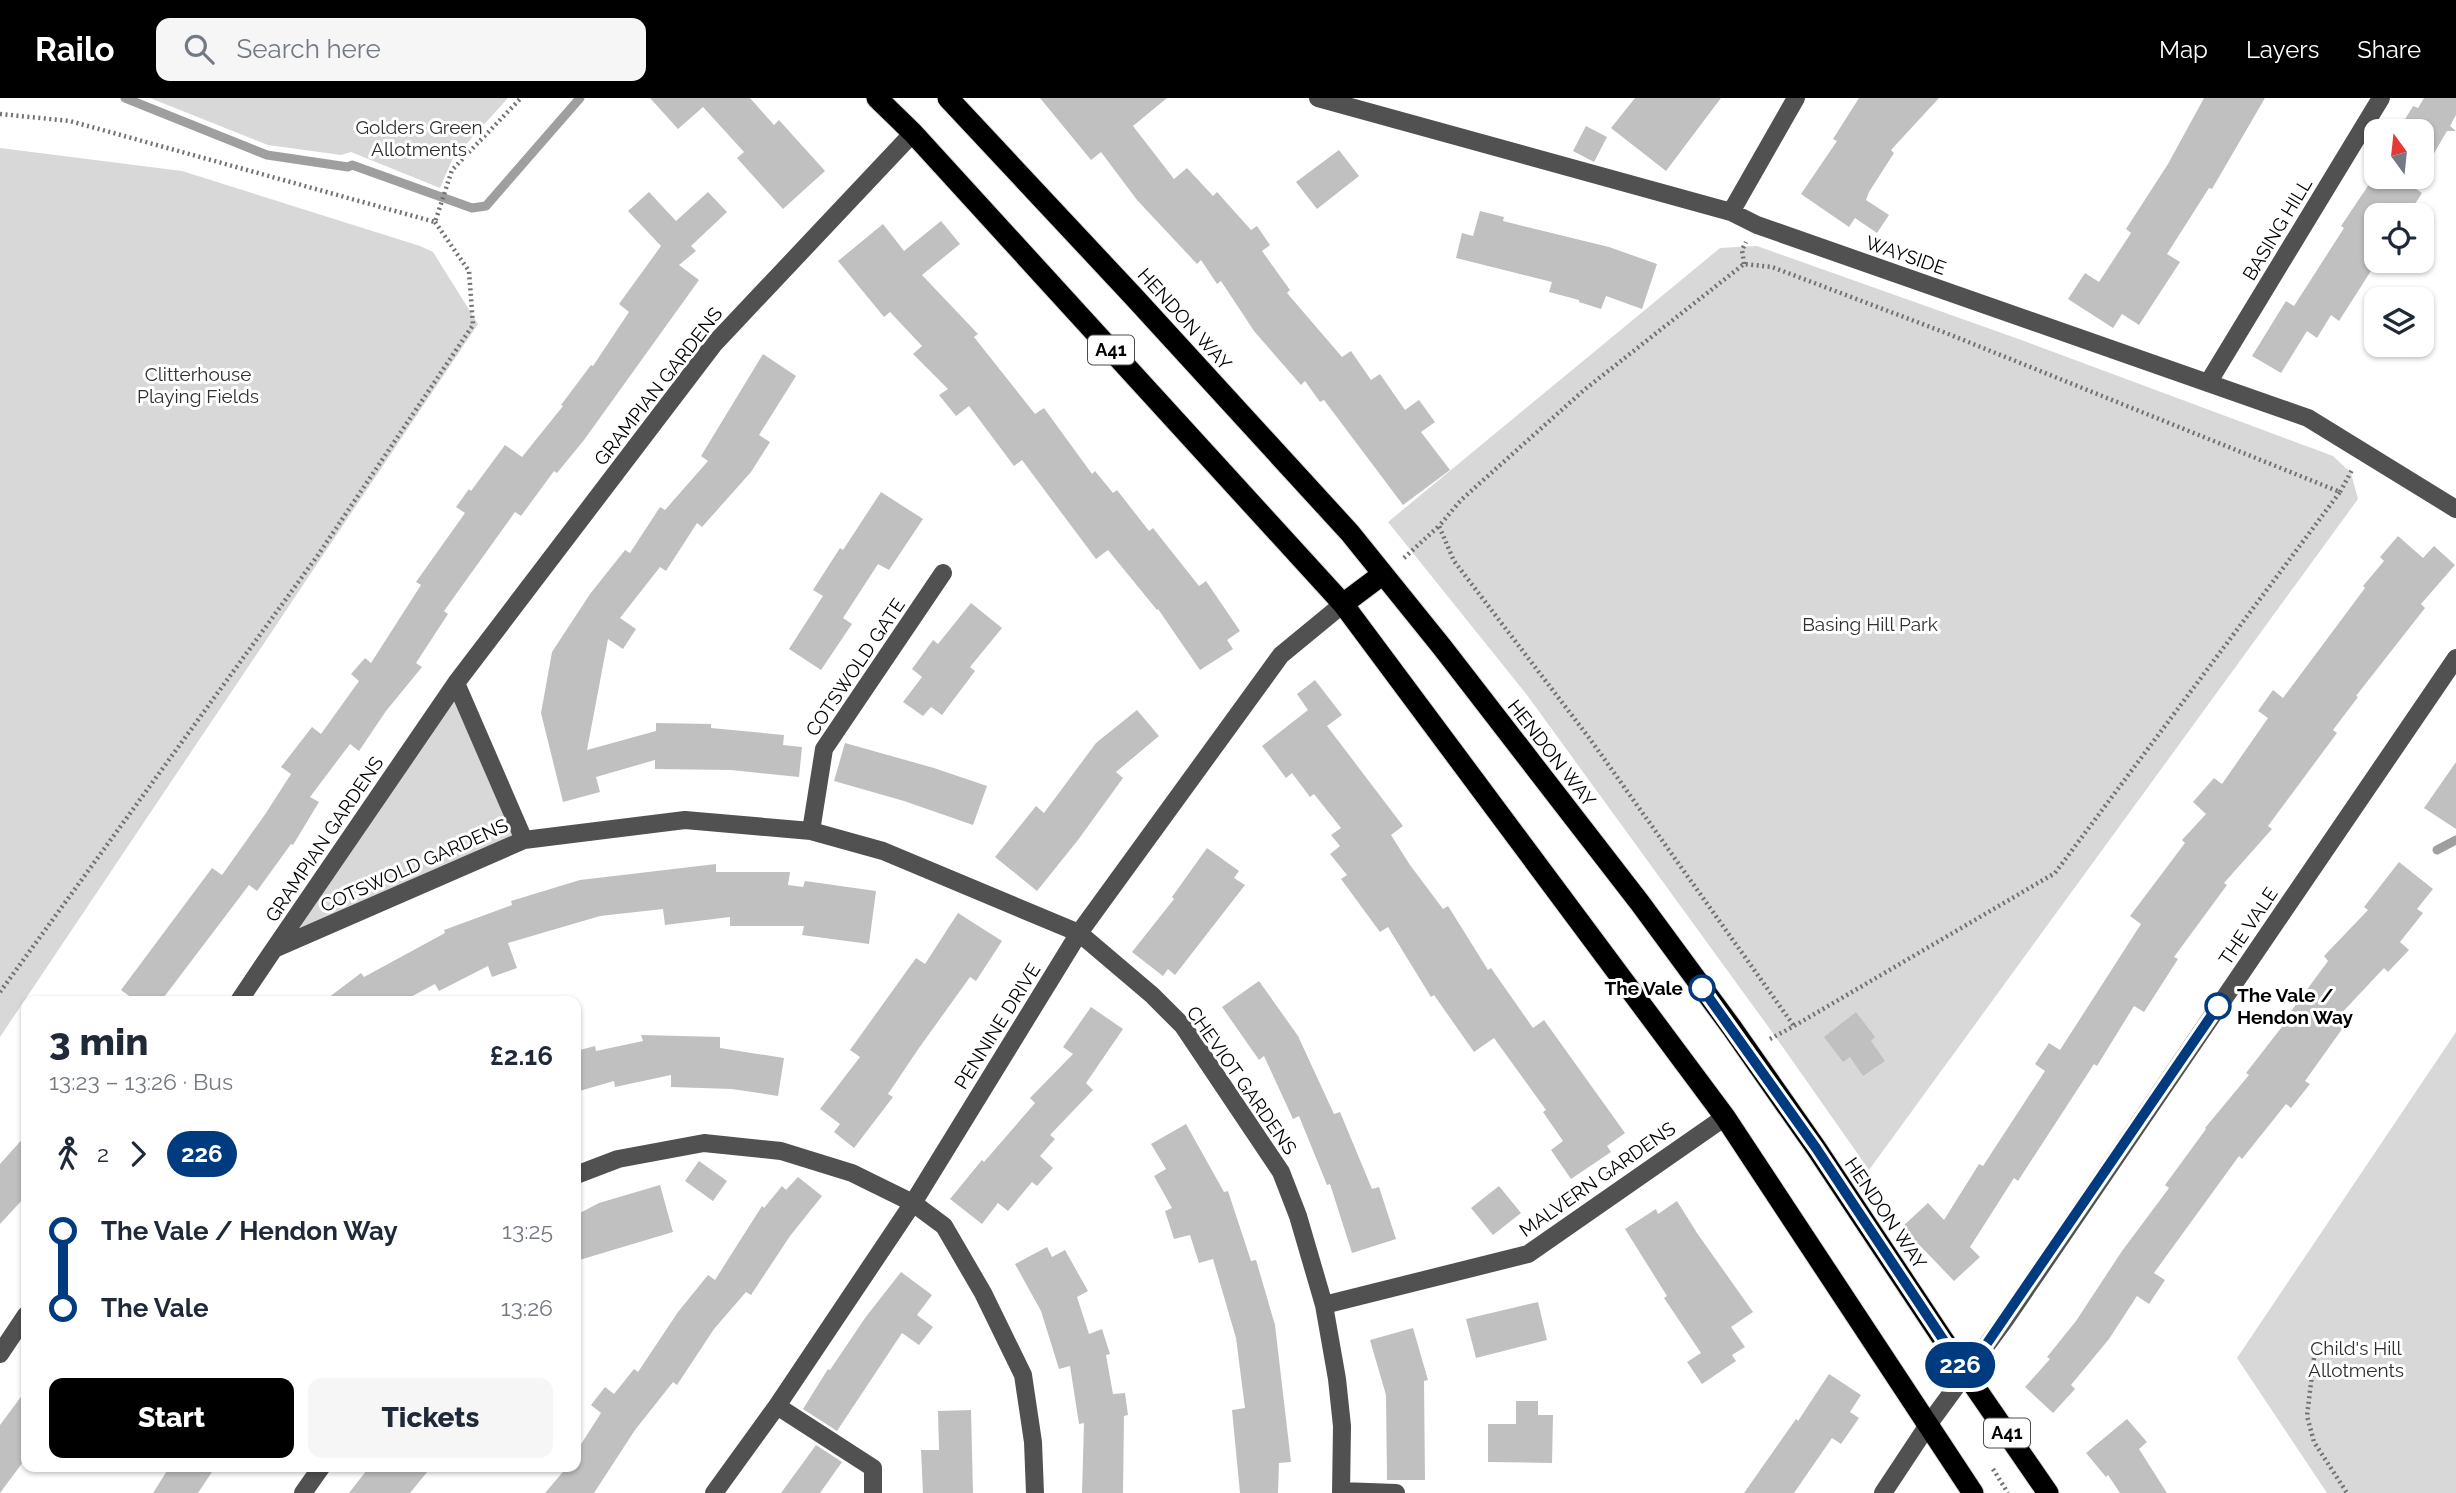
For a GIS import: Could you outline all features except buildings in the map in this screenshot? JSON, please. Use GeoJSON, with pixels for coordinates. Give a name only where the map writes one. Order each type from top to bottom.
{"type":"FeatureCollection","features":[{"type":"Feature","properties":{"kind":"highway","name":"A41"},"geometry":{"type":"LineString","coordinates":[[877,98],[913,133],[1343,604],[1725,1117],[1973,1493]]}},
{"type":"Feature","properties":{"kind":"highway","name":"HENDON WAY"},"geometry":{"type":"LineString","coordinates":[[948,98],[1181,348],[1350,533],[1383,574],[1616,873],[1724,1018],[1816,1148],[2048,1493]]}},
{"type":"Feature","properties":{"kind":"highway"},"geometry":{"type":"LineString","coordinates":[[1343,604],[1383,574]]}},
{"type":"Feature","properties":{"kind":"street","name":"WAYSIDE"},"geometry":{"type":"LineString","coordinates":[[1318,98],[1731,212],[1757,225],[2308,418],[2456,509]]}},
{"type":"Feature","properties":{"kind":"street"},"geometry":{"type":"LineString","coordinates":[[1731,212],[1796,98]]}},
{"type":"Feature","properties":{"kind":"street","name":"BASING HILL"},"geometry":{"type":"LineString","coordinates":[[2208,383],[2381,98]]}},
{"type":"Feature","properties":{"kind":"street","name":"GRAMPIAN GARDENS"},"geometry":{"type":"LineString","coordinates":[[274,949],[456,683],[714,344],[913,133]]}},
{"type":"Feature","properties":{"kind":"street","name":"COTSWOLD GATE"},"geometry":{"type":"LineString","coordinates":[[811,831],[824,749],[943,573]]}},
{"type":"Feature","properties":{"kind":"street","name":"PENNINE DRIVE"},"geometry":{"type":"LineString","coordinates":[[714,1493],[777,1406],[914,1203],[1079,933],[1281,655],[1343,604]]}},
{"type":"Feature","properties":{"kind":"street","name":"THE VALE"},"geometry":{"type":"LineString","coordinates":[[1883,1493],[2456,658]]}},
{"type":"Feature","properties":{"kind":"street"},"geometry":{"type":"LineString","coordinates":[[456,683],[524,840]]}},
{"type":"Feature","properties":{"kind":"street","name":"COTSWOLD GARDENS"},"geometry":{"type":"LineString","coordinates":[[274,949],[524,840],[685,820],[811,831],[883,851],[1079,933]]}},
{"type":"Feature","properties":{"kind":"street","name":"CHEVIOT GARDENS"},"geometry":{"type":"LineString","coordinates":[[1079,933],[1152,995],[1183,1026],[1281,1172],[1298,1216],[1324,1305],[1341,1414],[1341,1492]]}},
{"type":"Feature","properties":{"kind":"street"},"geometry":{"type":"LineString","coordinates":[[242,996],[274,949]]}},
{"type":"Feature","properties":{"kind":"street","name":"MALVERN GARDENS"},"geometry":{"type":"LineString","coordinates":[[1324,1305],[1528,1254],[1725,1117]]}},
{"type":"Feature","properties":{"kind":"street"},"geometry":{"type":"LineString","coordinates":[[581,1173],[618,1159],[704,1143],[781,1151],[852,1174],[914,1203],[944,1226],[983,1293],[1023,1375],[1033,1442],[1035,1493]]}},
{"type":"Feature","properties":{"kind":"street"},"geometry":{"type":"LineString","coordinates":[[0,1354],[21,1322]]}},
{"type":"Feature","properties":{"kind":"street"},"geometry":{"type":"LineString","coordinates":[[777,1406],[873,1468],[873,1493]]}},
{"type":"Feature","properties":{"kind":"street"},"geometry":{"type":"LineString","coordinates":[[303,1493],[317,1472]]}},
{"type":"Feature","properties":{"kind":"street"},"geometry":{"type":"LineString","coordinates":[[1341,1492],[1396,1493]]}},
{"type":"Feature","properties":{"kind":"path"},"geometry":{"type":"LineString","coordinates":[[435,222],[452,170],[521,98]]}},
{"type":"Feature","properties":{"kind":"path"},"geometry":{"type":"LineString","coordinates":[[0,114],[69,121],[435,222],[468,271],[473,324],[318,555],[0,992]]}},
{"type":"Feature","properties":{"kind":"path"},"geometry":{"type":"LineString","coordinates":[[1404,558],[1439,526],[1461,500],[1584,390],[1744,264],[1772,267],[1946,332],[2340,492],[2055,873],[1770,1039]]}},
{"type":"Feature","properties":{"kind":"path"},"geometry":{"type":"LineString","coordinates":[[1439,526],[1454,561],[1590,739],[1794,1026]]}},
{"type":"Feature","properties":{"kind":"path"},"geometry":{"type":"LineString","coordinates":[[2314,1358],[2307,1416],[2314,1442],[2347,1493]]}},
{"type":"Feature","properties":{"kind":"path"},"geometry":{"type":"LineString","coordinates":[[1993,1469],[2008,1493]]}},
{"type":"Feature","properties":{"kind":"green space","name":"Golders Green Allotments"},"geometry":{"type":"Polygon","coordinates":[[[150,98],[508,98],[452,160],[440,188],[351,152],[341,155],[268,145],[150,98]]]}},
{"type":"Feature","properties":{"kind":"green space","name":"Clitterhouse Playing Fields"},"geometry":{"type":"Polygon","coordinates":[[[0,148],[182,171],[433,252],[478,324],[27,996],[21,996],[21,1006],[0,1037],[0,148]]]}},
{"type":"Feature","properties":{"kind":"green space","name":"Basing Hill Park"},"geometry":{"type":"Polygon","coordinates":[[[1757,246],[2013,337],[2333,456],[2351,473],[2358,499],[1869,1170],[1527,695],[1388,522],[1720,248],[1757,246]]]}},
{"type":"Feature","properties":{"kind":"green space"},"geometry":{"type":"Polygon","coordinates":[[[456,683],[524,840],[274,949],[456,683]]]}},
{"type":"Feature","properties":{"kind":"green space","name":"Child's Hill Allotments"},"geometry":{"type":"Polygon","coordinates":[[[2456,1032],[2456,1493],[2327,1493],[2237,1358],[2456,1032]]]}},
{"type":"Feature","properties":{"kind":"waterway"},"geometry":{"type":"LineString","coordinates":[[125,98],[267,155],[348,167],[352,165],[472,208],[486,206],[580,98]]}},
{"type":"Feature","properties":{"kind":"waterway"},"geometry":{"type":"LineString","coordinates":[[2437,850],[2456,840]]}},
{"type":"Feature","properties":{"kind":"bus line","name":"226"},"geometry":{"type":"LineString","coordinates":[[1702,988],[1816,1148],[1966,1374],[2218,1006]]}},
{"type":"Feature","properties":{"kind":"place","name":"The Vale"},"geometry":{"type":"Point","coordinates":[1702,988]}},
{"type":"Feature","properties":{"kind":"place","name":"The Vale / Hendon Way"},"geometry":{"type":"Point","coordinates":[2218,1006]}}]}
